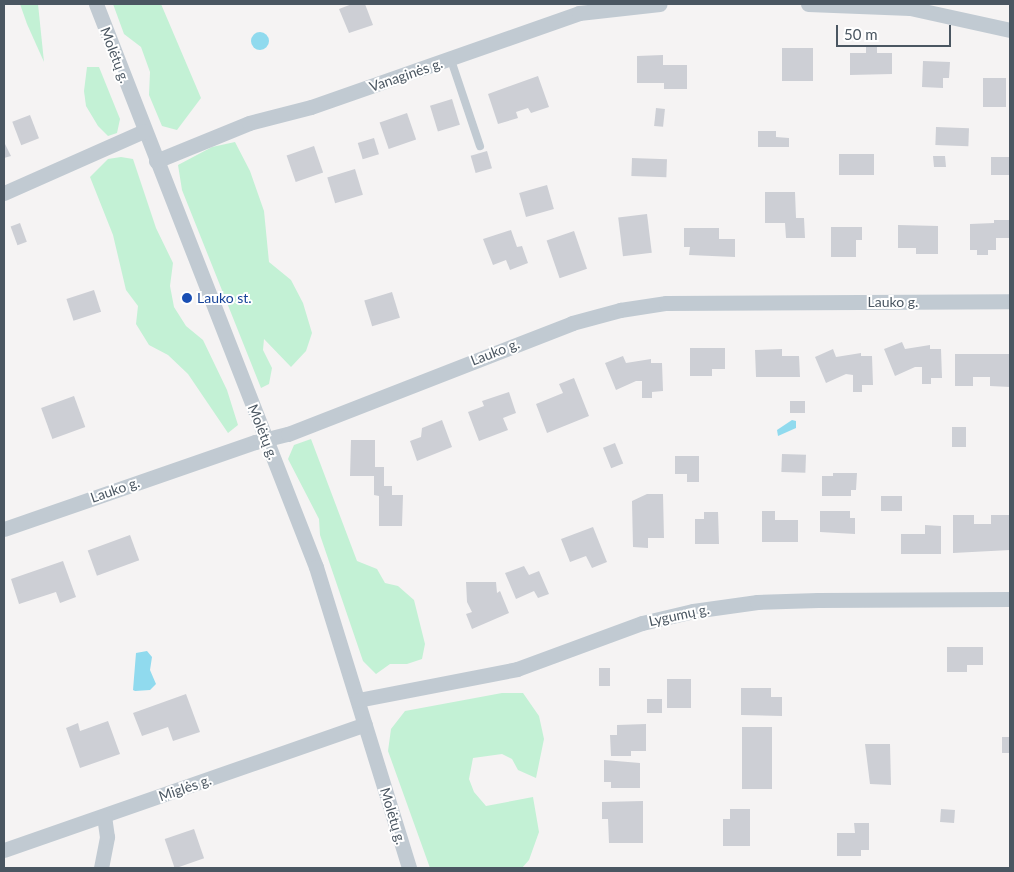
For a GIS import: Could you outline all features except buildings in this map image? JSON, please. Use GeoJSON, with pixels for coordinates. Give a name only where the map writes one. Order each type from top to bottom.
{"type":"FeatureCollection","features":[{"type":"Feature","properties":{"kind":"street","name":"Molėtų g."},"geometry":{"type":"LineString","coordinates":[[96,4],[144,131],[316,567],[408,868]]}},
{"type":"Feature","properties":{"kind":"street","name":"Vanaginės g."},"geometry":{"type":"LineString","coordinates":[[156,161],[249,123],[311,107],[451,60],[579,13],[660,4]]}},
{"type":"Feature","properties":{"kind":"street"},"geometry":{"type":"LineString","coordinates":[[808,4],[910,8],[1010,30]]}},
{"type":"Feature","properties":{"kind":"street"},"geometry":{"type":"LineString","coordinates":[[4,193],[144,131]]}},
{"type":"Feature","properties":{"kind":"street","name":"Lauko g."},"geometry":{"type":"LineString","coordinates":[[4,529],[255,442],[266,440],[572,323],[620,310],[666,303],[1010,302]]}},
{"type":"Feature","properties":{"kind":"street","name":"Lygumų g."},"geometry":{"type":"LineString","coordinates":[[358,700],[517,669],[642,623],[693,611],[757,602],[818,600],[1010,600]]}},
{"type":"Feature","properties":{"kind":"street","name":"Miglės g."},"geometry":{"type":"LineString","coordinates":[[4,850],[365,724]]}},
{"type":"Feature","properties":{"kind":"street"},"geometry":{"type":"LineString","coordinates":[[101,868],[107,837],[104,816]]}},
{"type":"Feature","properties":{"kind":"lane"},"geometry":{"type":"LineString","coordinates":[[451,60],[480,146]]}},
{"type":"Feature","properties":{"kind":"green space"},"geometry":{"type":"Polygon","coordinates":[[[20,4],[38,4],[44,62],[27,24],[20,4]]]}},
{"type":"Feature","properties":{"kind":"green space"},"geometry":{"type":"Polygon","coordinates":[[[113,4],[161,4],[201,98],[177,130],[162,126],[149,95],[150,72],[141,47],[124,34],[113,4]]]}},
{"type":"Feature","properties":{"kind":"green space"},"geometry":{"type":"Polygon","coordinates":[[[87,67],[99,67],[120,119],[117,133],[108,136],[98,126],[86,106],[84,91],[87,67]]]}},
{"type":"Feature","properties":{"kind":"green space"},"geometry":{"type":"Polygon","coordinates":[[[235,142],[250,171],[264,211],[269,262],[291,280],[303,303],[312,333],[306,351],[291,367],[264,339],[263,350],[272,368],[269,384],[261,388],[182,190],[178,165],[212,147],[235,142]]]}},
{"type":"Feature","properties":{"kind":"green space"},"geometry":{"type":"Polygon","coordinates":[[[121,157],[133,159],[156,228],[173,263],[170,286],[174,307],[186,326],[203,340],[227,390],[238,425],[228,433],[188,374],[168,355],[149,345],[136,324],[138,306],[126,290],[113,235],[90,177],[108,159],[121,157]]]}},
{"type":"Feature","properties":{"kind":"green space"},"geometry":{"type":"Polygon","coordinates":[[[311,439],[357,561],[377,569],[385,583],[398,586],[414,600],[425,644],[422,659],[407,664],[390,664],[376,674],[363,661],[320,535],[319,519],[288,459],[294,445],[311,439]]]}},
{"type":"Feature","properties":{"kind":"green space"},"geometry":{"type":"Polygon","coordinates":[[[502,693],[523,693],[539,716],[544,739],[536,778],[518,770],[512,759],[502,754],[473,758],[469,779],[474,792],[486,806],[533,797],[539,832],[529,860],[522,868],[430,868],[388,751],[391,729],[405,711],[502,693]]]}},
{"type":"Feature","properties":{"kind":"water"},"geometry":{"type":"Polygon","coordinates":[[[260,32],[266,35],[269,41],[266,47],[260,50],[254,47],[251,41],[254,35],[260,32]]]}},
{"type":"Feature","properties":{"kind":"water"},"geometry":{"type":"Polygon","coordinates":[[[792,420],[796,421],[796,428],[778,436],[777,430],[792,420]]]}},
{"type":"Feature","properties":{"kind":"water"},"geometry":{"type":"Polygon","coordinates":[[[147,651],[152,657],[150,670],[156,684],[150,690],[135,691],[133,690],[136,653],[147,651]]]}},
{"type":"Feature","properties":{"kind":"place","name":"Lauko st."},"geometry":{"type":"Point","coordinates":[187,298]}}]}
